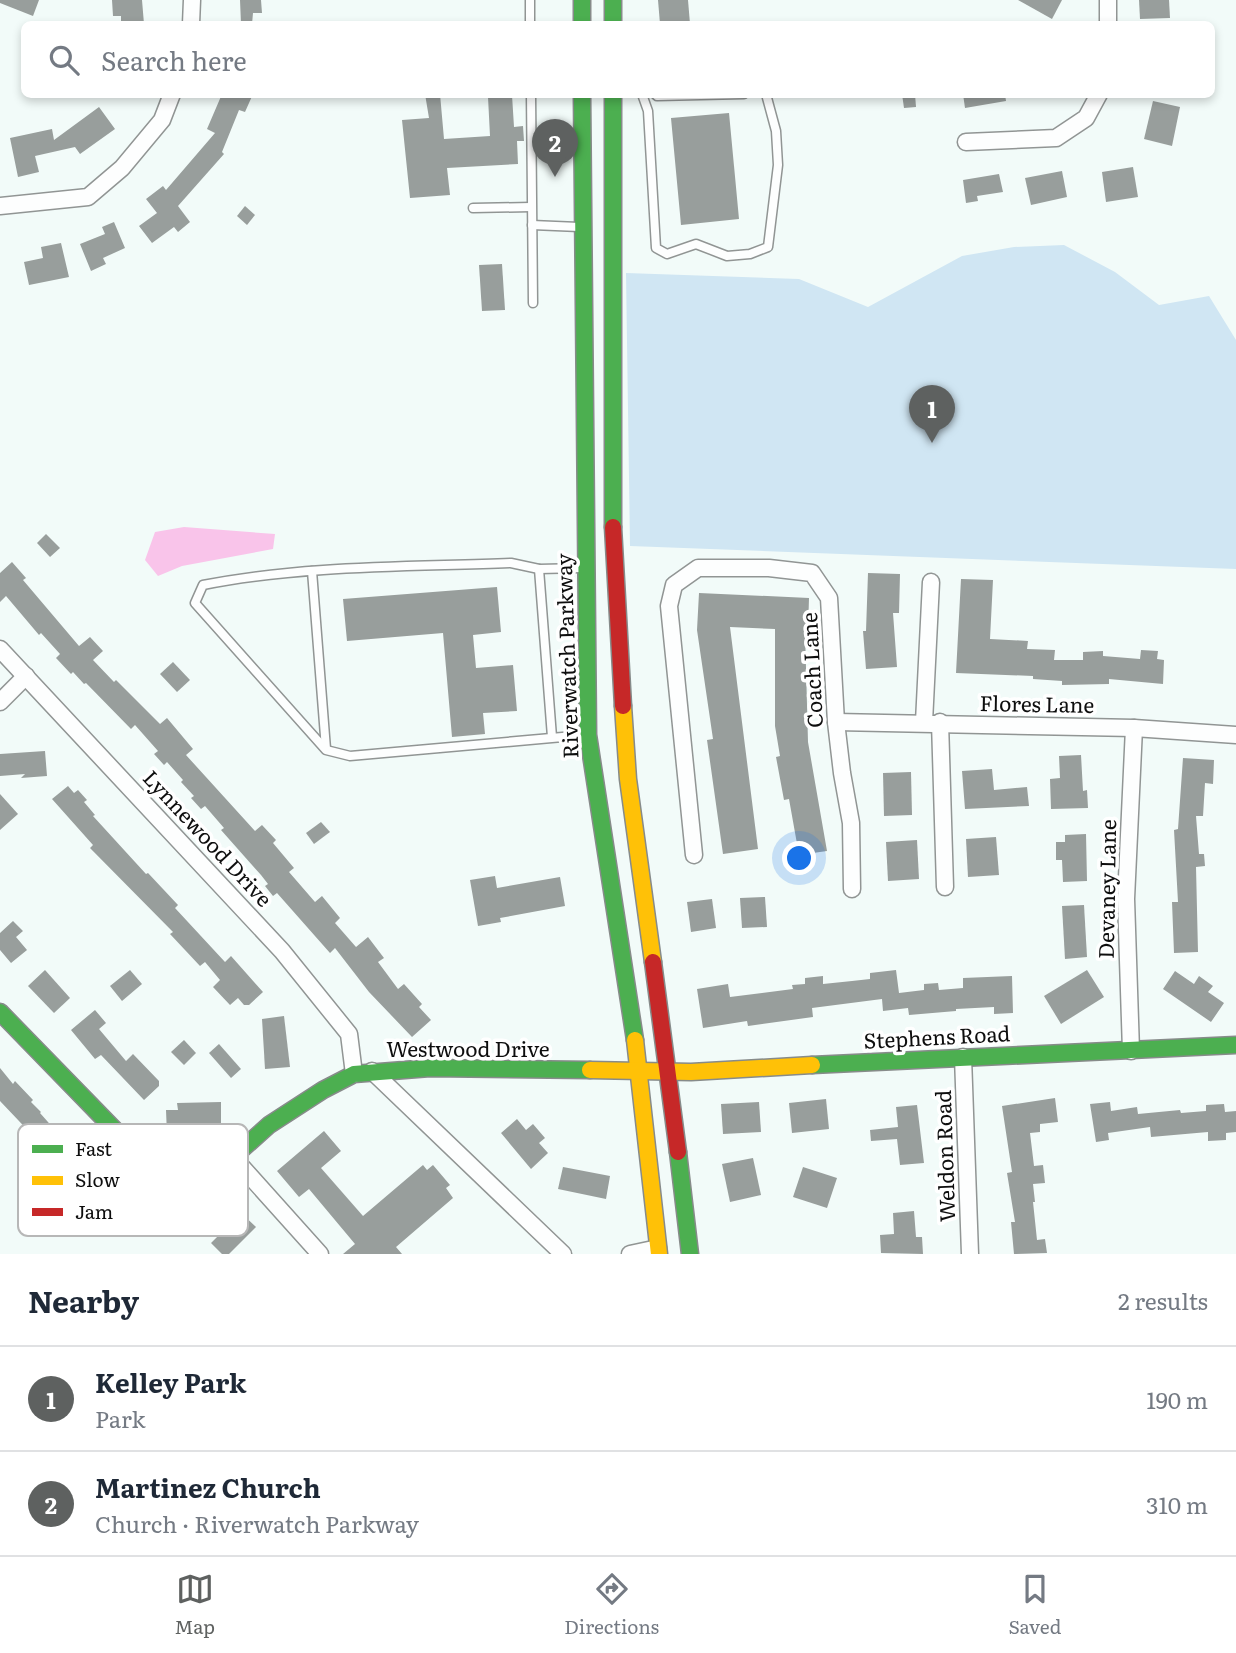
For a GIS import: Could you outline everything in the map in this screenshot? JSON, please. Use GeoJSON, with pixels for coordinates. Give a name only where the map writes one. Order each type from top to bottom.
{"type":"FeatureCollection","features":[{"type":"Feature","properties":{"kind":"main road"},"geometry":{"type":"LineString","coordinates":[[582,0],[582,21]]}},
{"type":"Feature","properties":{"kind":"main road"},"geometry":{"type":"LineString","coordinates":[[613,0],[613,21]]}},
{"type":"Feature","properties":{"kind":"main road","name":"Riverwatch Parkway"},"geometry":{"type":"LineString","coordinates":[[582,98],[588,735],[640,1073],[659,1251]]}},
{"type":"Feature","properties":{"kind":"main road"},"geometry":{"type":"LineString","coordinates":[[613,98],[613,554],[628,779],[690,1254]]}},
{"type":"Feature","properties":{"kind":"main road","name":"Westwood Drive"},"geometry":{"type":"LineString","coordinates":[[0,1012],[108,1124]]}},
{"type":"Feature","properties":{"kind":"main road","name":"Stephens Road"},"geometry":{"type":"LineString","coordinates":[[640,1073],[1236,1045]]}},
{"type":"Feature","properties":{"kind":"main road","name":"Westwood Drive"},"geometry":{"type":"LineString","coordinates":[[248,1144],[306,1099],[354,1074],[430,1068],[640,1073]]}},
{"type":"Feature","properties":{"kind":"street"},"geometry":{"type":"LineString","coordinates":[[191,21],[192,0]]}},
{"type":"Feature","properties":{"kind":"street"},"geometry":{"type":"LineString","coordinates":[[1108,0],[1108,21]]}},
{"type":"Feature","properties":{"kind":"street"},"geometry":{"type":"LineString","coordinates":[[0,206],[88,197],[122,168],[162,120],[170,98]]}},
{"type":"Feature","properties":{"kind":"street"},"geometry":{"type":"LineString","coordinates":[[966,142],[1056,138],[1086,118],[1097,98]]}},
{"type":"Feature","properties":{"kind":"street","name":"Coach Lane"},"geometry":{"type":"LineString","coordinates":[[694,855],[669,606],[674,585],[698,568],[768,568],[812,573],[829,598],[836,722],[851,823],[852,889]]}},
{"type":"Feature","properties":{"kind":"street"},"geometry":{"type":"LineString","coordinates":[[931,582],[932,722],[945,887]]}},
{"type":"Feature","properties":{"kind":"street","name":"Lynnewood Drive"},"geometry":{"type":"LineString","coordinates":[[0,649],[282,951],[349,1034],[354,1074]]}},
{"type":"Feature","properties":{"kind":"street"},"geometry":{"type":"LineString","coordinates":[[0,702],[26,676]]}},
{"type":"Feature","properties":{"kind":"street","name":"Flores Lane"},"geometry":{"type":"LineString","coordinates":[[836,722],[1134,728],[1236,735]]}},
{"type":"Feature","properties":{"kind":"street","name":"Devaney Lane"},"geometry":{"type":"LineString","coordinates":[[1131,1051],[1126,899],[1134,728]]}},
{"type":"Feature","properties":{"kind":"street","name":"Weldon Road"},"geometry":{"type":"LineString","coordinates":[[963,1057],[970,1254]]}},
{"type":"Feature","properties":{"kind":"street"},"geometry":{"type":"LineString","coordinates":[[372,1071],[561,1254]]}},
{"type":"Feature","properties":{"kind":"street"},"geometry":{"type":"LineString","coordinates":[[248,1174],[320,1254]]}},
{"type":"Feature","properties":{"kind":"street"},"geometry":{"type":"LineString","coordinates":[[630,1254],[659,1251]]}},
{"type":"Feature","properties":{"kind":"lane"},"geometry":{"type":"LineString","coordinates":[[530,0],[530,21]]}},
{"type":"Feature","properties":{"kind":"lane"},"geometry":{"type":"LineString","coordinates":[[531,98],[533,303]]}},
{"type":"Feature","properties":{"kind":"lane"},"geometry":{"type":"LineString","coordinates":[[643,98],[648,111],[656,248],[667,254],[696,244],[727,256],[750,254],[768,247],[778,165],[776,131],[767,98]]}},
{"type":"Feature","properties":{"kind":"lane"},"geometry":{"type":"LineString","coordinates":[[474,208],[531,206]]}},
{"type":"Feature","properties":{"kind":"lane"},"geometry":{"type":"LineString","coordinates":[[532,225],[582,227]]}},
{"type":"Feature","properties":{"kind":"lane"},"geometry":{"type":"LineString","coordinates":[[585,568],[540,569],[511,563],[312,570],[246,576],[203,585],[195,603],[326,750],[351,756],[588,735]]}},
{"type":"Feature","properties":{"kind":"lane"},"geometry":{"type":"LineString","coordinates":[[540,569],[552,737]]}},
{"type":"Feature","properties":{"kind":"lane"},"geometry":{"type":"LineString","coordinates":[[312,570],[326,750]]}},
{"type":"Feature","properties":{"kind":"shaded area"},"geometry":{"type":"Polygon","coordinates":[[[1064,245],[1115,272],[1159,305],[1209,296],[1236,340],[1236,569],[630,546],[626,273],[799,279],[868,307],[962,256],[1014,247],[1064,245]]]}},
{"type":"Feature","properties":{"kind":"shaded area"},"geometry":{"type":"Polygon","coordinates":[[[184,527],[275,534],[273,549],[182,566],[158,576],[145,560],[155,532],[184,527]]]}},
{"type":"Feature","properties":{"kind":"building"},"geometry":{"type":"Polygon","coordinates":[[[0,0],[39,0],[33,16],[0,3],[0,0]]]}},
{"type":"Feature","properties":{"kind":"building"},"geometry":{"type":"Polygon","coordinates":[[[112,0],[142,0],[144,21],[121,21],[121,16],[113,16],[112,0]]]}},
{"type":"Feature","properties":{"kind":"building"},"geometry":{"type":"Polygon","coordinates":[[[240,0],[261,0],[262,13],[253,13],[252,21],[241,21],[240,0]]]}},
{"type":"Feature","properties":{"kind":"building"},"geometry":{"type":"Polygon","coordinates":[[[658,0],[688,0],[690,21],[660,21],[658,0]]]}},
{"type":"Feature","properties":{"kind":"building"},"geometry":{"type":"Polygon","coordinates":[[[1018,0],[1062,0],[1052,19],[1018,0]]]}},
{"type":"Feature","properties":{"kind":"building"},"geometry":{"type":"Polygon","coordinates":[[[1139,0],[1169,0],[1170,18],[1140,19],[1139,0]]]}},
{"type":"Feature","properties":{"kind":"building"},"geometry":{"type":"Polygon","coordinates":[[[220,98],[251,98],[245,112],[239,110],[222,152],[224,154],[178,206],[190,222],[178,232],[174,227],[152,243],[139,226],[157,213],[146,199],[163,186],[166,190],[215,133],[207,129],[220,98]]]}},
{"type":"Feature","properties":{"kind":"building"},"geometry":{"type":"Polygon","coordinates":[[[426,98],[440,98],[444,139],[490,136],[488,98],[512,98],[514,127],[523,126],[524,141],[517,141],[518,164],[447,168],[450,195],[410,198],[402,120],[429,118],[426,98]]]}},
{"type":"Feature","properties":{"kind":"building"},"geometry":{"type":"Polygon","coordinates":[[[903,98],[915,98],[916,107],[904,108],[903,98]]]}},
{"type":"Feature","properties":{"kind":"building"},"geometry":{"type":"Polygon","coordinates":[[[964,98],[1006,98],[1006,101],[965,108],[964,98]]]}},
{"type":"Feature","properties":{"kind":"building"},"geometry":{"type":"Polygon","coordinates":[[[1153,101],[1180,107],[1172,146],[1144,139],[1153,101]]]}},
{"type":"Feature","properties":{"kind":"building"},"geometry":{"type":"Polygon","coordinates":[[[99,107],[115,129],[80,154],[75,147],[35,156],[39,172],[18,177],[10,138],[52,129],[54,140],[99,107]]]}},
{"type":"Feature","properties":{"kind":"building"},"geometry":{"type":"Polygon","coordinates":[[[729,113],[739,219],[681,225],[671,118],[729,113]]]}},
{"type":"Feature","properties":{"kind":"building"},"geometry":{"type":"Polygon","coordinates":[[[1133,167],[1138,197],[1106,202],[1102,172],[1133,167]]]}},
{"type":"Feature","properties":{"kind":"building"},"geometry":{"type":"Polygon","coordinates":[[[1062,171],[1067,197],[1031,205],[1025,178],[1062,171]]]}},
{"type":"Feature","properties":{"kind":"building"},"geometry":{"type":"Polygon","coordinates":[[[999,174],[1003,192],[977,196],[978,201],[966,203],[963,180],[999,174]]]}},
{"type":"Feature","properties":{"kind":"building"},"geometry":{"type":"Polygon","coordinates":[[[245,206],[255,215],[247,225],[237,216],[245,206]]]}},
{"type":"Feature","properties":{"kind":"building"},"geometry":{"type":"Polygon","coordinates":[[[114,222],[125,248],[103,258],[106,264],[91,271],[80,244],[105,234],[102,227],[114,222]]]}},
{"type":"Feature","properties":{"kind":"building"},"geometry":{"type":"Polygon","coordinates":[[[61,243],[69,277],[29,285],[24,262],[43,258],[41,247],[61,243]]]}},
{"type":"Feature","properties":{"kind":"building"},"geometry":{"type":"Polygon","coordinates":[[[502,264],[505,310],[482,311],[479,265],[502,264]]]}},
{"type":"Feature","properties":{"kind":"building"},"geometry":{"type":"Polygon","coordinates":[[[46,534],[60,548],[50,557],[37,543],[46,534]]]}},
{"type":"Feature","properties":{"kind":"building"},"geometry":{"type":"Polygon","coordinates":[[[12,562],[26,578],[23,580],[79,646],[90,637],[103,651],[93,660],[114,682],[116,680],[160,724],[167,718],[193,749],[186,755],[255,831],[262,825],[276,840],[273,843],[294,868],[289,872],[315,902],[322,896],[340,918],[335,923],[356,947],[368,937],[384,958],[378,962],[398,989],[404,984],[422,1004],[419,1007],[431,1020],[412,1037],[369,992],[335,948],[330,953],[277,893],[273,896],[261,875],[221,830],[224,828],[205,806],[201,809],[191,798],[194,796],[181,782],[183,780],[167,762],[164,765],[154,754],[158,751],[135,725],[131,729],[86,683],[73,672],[71,674],[56,658],[60,654],[41,633],[39,635],[6,596],[0,602],[0,573],[12,562]]]}},
{"type":"Feature","properties":{"kind":"building"},"geometry":{"type":"Polygon","coordinates":[[[868,573],[900,574],[899,613],[893,613],[897,667],[866,669],[863,631],[866,631],[868,573]]]}},
{"type":"Feature","properties":{"kind":"building"},"geometry":{"type":"Polygon","coordinates":[[[961,579],[993,580],[990,639],[1028,641],[1027,649],[1055,650],[1054,660],[1083,660],[1083,652],[1103,651],[1103,656],[1140,659],[1141,650],[1158,651],[1157,659],[1164,660],[1163,684],[1109,679],[1109,684],[1062,685],[1062,681],[1033,679],[1033,676],[956,673],[961,579]]]}},
{"type":"Feature","properties":{"kind":"building"},"geometry":{"type":"Polygon","coordinates":[[[497,587],[501,632],[473,635],[476,668],[513,665],[517,711],[483,713],[485,734],[452,737],[443,633],[347,641],[343,599],[497,587]]]}},
{"type":"Feature","properties":{"kind":"building"},"geometry":{"type":"Polygon","coordinates":[[[699,593],[809,598],[808,631],[805,631],[808,742],[827,851],[799,855],[789,799],[784,800],[776,757],[780,756],[775,726],[775,629],[730,627],[758,849],[723,854],[707,740],[713,739],[697,630],[699,593]]]}},
{"type":"Feature","properties":{"kind":"building"},"geometry":{"type":"Polygon","coordinates":[[[173,662],[190,680],[177,692],[160,674],[173,662]]]}},
{"type":"Feature","properties":{"kind":"building"},"geometry":{"type":"Polygon","coordinates":[[[45,751],[47,776],[0,776],[0,754],[45,751]]]}},
{"type":"Feature","properties":{"kind":"building"},"geometry":{"type":"Polygon","coordinates":[[[1081,755],[1083,791],[1087,790],[1088,808],[1051,809],[1050,779],[1060,778],[1059,756],[1081,755]]]}},
{"type":"Feature","properties":{"kind":"building"},"geometry":{"type":"Polygon","coordinates":[[[1183,758],[1214,760],[1213,784],[1205,783],[1203,816],[1196,816],[1199,854],[1204,854],[1205,866],[1196,867],[1198,952],[1174,953],[1172,902],[1178,902],[1174,830],[1178,829],[1183,758]]]}},
{"type":"Feature","properties":{"kind":"building"},"geometry":{"type":"Polygon","coordinates":[[[992,769],[994,790],[1027,787],[1029,806],[965,809],[962,771],[992,769]]]}},
{"type":"Feature","properties":{"kind":"building"},"geometry":{"type":"Polygon","coordinates":[[[911,772],[912,815],[884,816],[883,773],[911,772]]]}},
{"type":"Feature","properties":{"kind":"building"},"geometry":{"type":"Polygon","coordinates":[[[68,786],[74,793],[78,790],[87,800],[84,802],[95,815],[93,816],[178,905],[175,908],[225,962],[231,956],[263,992],[249,1005],[244,1005],[238,998],[230,1005],[213,987],[220,980],[205,962],[200,966],[170,934],[173,932],[90,848],[93,845],[52,799],[68,786]]]}},
{"type":"Feature","properties":{"kind":"building"},"geometry":{"type":"Polygon","coordinates":[[[0,794],[18,814],[0,830],[0,794]]]}},
{"type":"Feature","properties":{"kind":"building"},"geometry":{"type":"Polygon","coordinates":[[[321,822],[330,832],[314,844],[306,833],[321,822]]]}},
{"type":"Feature","properties":{"kind":"building"},"geometry":{"type":"Polygon","coordinates":[[[1086,834],[1087,881],[1063,882],[1062,860],[1056,860],[1056,842],[1065,842],[1065,835],[1086,834]]]}},
{"type":"Feature","properties":{"kind":"building"},"geometry":{"type":"Polygon","coordinates":[[[996,837],[999,875],[968,877],[966,839],[996,837]]]}},
{"type":"Feature","properties":{"kind":"building"},"geometry":{"type":"Polygon","coordinates":[[[917,840],[919,879],[888,881],[886,842],[917,840]]]}},
{"type":"Feature","properties":{"kind":"building"},"geometry":{"type":"Polygon","coordinates":[[[495,876],[497,888],[560,877],[565,906],[500,918],[501,922],[478,926],[470,880],[495,876]]]}},
{"type":"Feature","properties":{"kind":"building"},"geometry":{"type":"Polygon","coordinates":[[[765,897],[767,927],[742,928],[740,898],[765,897]]]}},
{"type":"Feature","properties":{"kind":"building"},"geometry":{"type":"Polygon","coordinates":[[[712,899],[716,928],[691,932],[687,902],[712,899]]]}},
{"type":"Feature","properties":{"kind":"building"},"geometry":{"type":"Polygon","coordinates":[[[1084,905],[1087,957],[1065,959],[1062,906],[1084,905]]]}},
{"type":"Feature","properties":{"kind":"building"},"geometry":{"type":"Polygon","coordinates":[[[13,921],[23,931],[16,937],[27,950],[11,963],[0,950],[0,933],[13,921]]]}},
{"type":"Feature","properties":{"kind":"building"},"geometry":{"type":"Polygon","coordinates":[[[45,970],[70,998],[54,1013],[28,986],[45,970]]]}},
{"type":"Feature","properties":{"kind":"building"},"geometry":{"type":"Polygon","coordinates":[[[130,970],[142,984],[122,1001],[110,986],[130,970]]]}},
{"type":"Feature","properties":{"kind":"building"},"geometry":{"type":"Polygon","coordinates":[[[896,970],[899,993],[924,990],[924,984],[938,983],[939,990],[963,988],[963,978],[1012,976],[1013,1013],[994,1014],[994,1007],[909,1015],[908,1008],[883,1011],[882,999],[812,1008],[813,1017],[748,1026],[747,1021],[703,1028],[697,989],[728,984],[730,997],[793,989],[792,985],[805,984],[805,978],[823,976],[823,984],[870,979],[870,973],[896,970]]]}},
{"type":"Feature","properties":{"kind":"building"},"geometry":{"type":"Polygon","coordinates":[[[1087,970],[1104,997],[1061,1024],[1044,996],[1087,970]]]}},
{"type":"Feature","properties":{"kind":"building"},"geometry":{"type":"Polygon","coordinates":[[[1175,971],[1194,984],[1199,976],[1213,986],[1208,992],[1224,1003],[1211,1022],[1163,989],[1175,971]]]}},
{"type":"Feature","properties":{"kind":"building"},"geometry":{"type":"Polygon","coordinates":[[[95,1010],[106,1023],[99,1029],[126,1061],[133,1054],[159,1081],[159,1086],[144,1100],[101,1055],[95,1059],[71,1030],[95,1010]]]}},
{"type":"Feature","properties":{"kind":"building"},"geometry":{"type":"Polygon","coordinates":[[[284,1016],[290,1067],[265,1069],[262,1019],[284,1016]]]}},
{"type":"Feature","properties":{"kind":"building"},"geometry":{"type":"Polygon","coordinates":[[[184,1040],[196,1053],[184,1065],[171,1052],[184,1040]]]}},
{"type":"Feature","properties":{"kind":"building"},"geometry":{"type":"Polygon","coordinates":[[[219,1044],[241,1069],[231,1078],[209,1053],[219,1044]]]}},
{"type":"Feature","properties":{"kind":"building"},"geometry":{"type":"Polygon","coordinates":[[[0,1068],[13,1084],[15,1081],[33,1100],[31,1102],[50,1124],[22,1124],[0,1101],[0,1068]]]}},
{"type":"Feature","properties":{"kind":"building"},"geometry":{"type":"Polygon","coordinates":[[[1055,1098],[1058,1122],[1040,1124],[1040,1132],[1030,1133],[1034,1166],[1043,1165],[1045,1183],[1033,1184],[1033,1202],[1037,1240],[1045,1239],[1047,1253],[1014,1254],[1011,1222],[1015,1222],[1007,1173],[1012,1172],[1002,1106],[1055,1098]]]}},
{"type":"Feature","properties":{"kind":"building"},"geometry":{"type":"Polygon","coordinates":[[[826,1099],[829,1129],[792,1133],[789,1103],[826,1099]]]}},
{"type":"Feature","properties":{"kind":"building"},"geometry":{"type":"Polygon","coordinates":[[[221,1102],[221,1124],[167,1124],[166,1110],[178,1110],[177,1103],[221,1102]]]}},
{"type":"Feature","properties":{"kind":"building"},"geometry":{"type":"Polygon","coordinates":[[[759,1102],[761,1132],[723,1134],[721,1104],[759,1102]]]}},
{"type":"Feature","properties":{"kind":"building"},"geometry":{"type":"Polygon","coordinates":[[[1110,1102],[1111,1111],[1137,1107],[1138,1114],[1180,1110],[1181,1113],[1206,1111],[1206,1105],[1224,1104],[1225,1112],[1236,1111],[1236,1132],[1226,1133],[1226,1140],[1208,1141],[1208,1132],[1151,1137],[1150,1127],[1108,1133],[1109,1140],[1096,1142],[1090,1104],[1110,1102]]]}},
{"type":"Feature","properties":{"kind":"building"},"geometry":{"type":"Polygon","coordinates":[[[917,1105],[924,1163],[900,1165],[897,1139],[871,1141],[870,1130],[898,1127],[896,1107],[917,1105]]]}},
{"type":"Feature","properties":{"kind":"building"},"geometry":{"type":"Polygon","coordinates":[[[517,1119],[526,1130],[533,1124],[545,1138],[539,1143],[548,1153],[531,1169],[501,1133],[517,1119]]]}},
{"type":"Feature","properties":{"kind":"building"},"geometry":{"type":"Polygon","coordinates":[[[324,1131],[341,1151],[321,1168],[363,1216],[423,1165],[427,1170],[433,1165],[450,1185],[446,1188],[453,1198],[396,1247],[402,1254],[343,1254],[355,1244],[309,1189],[299,1197],[277,1171],[324,1131]]]}},
{"type":"Feature","properties":{"kind":"building"},"geometry":{"type":"Polygon","coordinates":[[[753,1158],[761,1195],[730,1202],[722,1164],[753,1158]]]}},
{"type":"Feature","properties":{"kind":"building"},"geometry":{"type":"Polygon","coordinates":[[[563,1167],[610,1176],[606,1199],[558,1189],[563,1167]]]}},
{"type":"Feature","properties":{"kind":"building"},"geometry":{"type":"Polygon","coordinates":[[[803,1167],[837,1178],[827,1208],[793,1197],[803,1167]]]}},
{"type":"Feature","properties":{"kind":"building"},"geometry":{"type":"Polygon","coordinates":[[[914,1211],[916,1237],[922,1237],[923,1254],[881,1253],[880,1235],[894,1234],[893,1213],[914,1211]]]}},
{"type":"Feature","properties":{"kind":"building"},"geometry":{"type":"Polygon","coordinates":[[[248,1219],[256,1227],[248,1235],[248,1219]]]}},
{"type":"Feature","properties":{"kind":"building"},"geometry":{"type":"Polygon","coordinates":[[[218,1236],[247,1236],[229,1254],[222,1254],[211,1243],[218,1236]]]}},
{"type":"Feature","properties":{"kind":"traffic: fast"},"geometry":{"type":"LineString","coordinates":[[582,0],[582,21]]}},
{"type":"Feature","properties":{"kind":"traffic: fast"},"geometry":{"type":"LineString","coordinates":[[613,0],[613,21]]}},
{"type":"Feature","properties":{"kind":"traffic: fast"},"geometry":{"type":"LineString","coordinates":[[582,98],[588,735],[635,1040]]}},
{"type":"Feature","properties":{"kind":"traffic: fast"},"geometry":{"type":"LineString","coordinates":[[613,98],[613,527]]}},
{"type":"Feature","properties":{"kind":"traffic: fast"},"geometry":{"type":"LineString","coordinates":[[0,1012],[109,1124]]}},
{"type":"Feature","properties":{"kind":"traffic: fast"},"geometry":{"type":"LineString","coordinates":[[812,1065],[1236,1045]]}},
{"type":"Feature","properties":{"kind":"traffic: fast"},"geometry":{"type":"LineString","coordinates":[[248,1144],[269,1125],[323,1090],[354,1074],[430,1068],[590,1070]]}},
{"type":"Feature","properties":{"kind":"traffic: fast"},"geometry":{"type":"LineString","coordinates":[[678,1152],[690,1254]]}},
{"type":"Feature","properties":{"kind":"traffic: slow"},"geometry":{"type":"LineString","coordinates":[[623,706],[628,779],[653,962]]}},
{"type":"Feature","properties":{"kind":"traffic: slow"},"geometry":{"type":"LineString","coordinates":[[635,1040],[659,1254]]}},
{"type":"Feature","properties":{"kind":"traffic: slow"},"geometry":{"type":"LineString","coordinates":[[590,1070],[691,1072],[812,1065]]}},
{"type":"Feature","properties":{"kind":"traffic: jam"},"geometry":{"type":"LineString","coordinates":[[613,527],[623,706]]}},
{"type":"Feature","properties":{"kind":"traffic: jam"},"geometry":{"type":"LineString","coordinates":[[653,962],[678,1152]]}},
{"type":"Feature","properties":{"kind":"place","name":"Martinez Church"},"geometry":{"type":"Point","coordinates":[555,177]}},
{"type":"Feature","properties":{"kind":"place","name":"Kelley Park"},"geometry":{"type":"Point","coordinates":[932,443]}}]}
